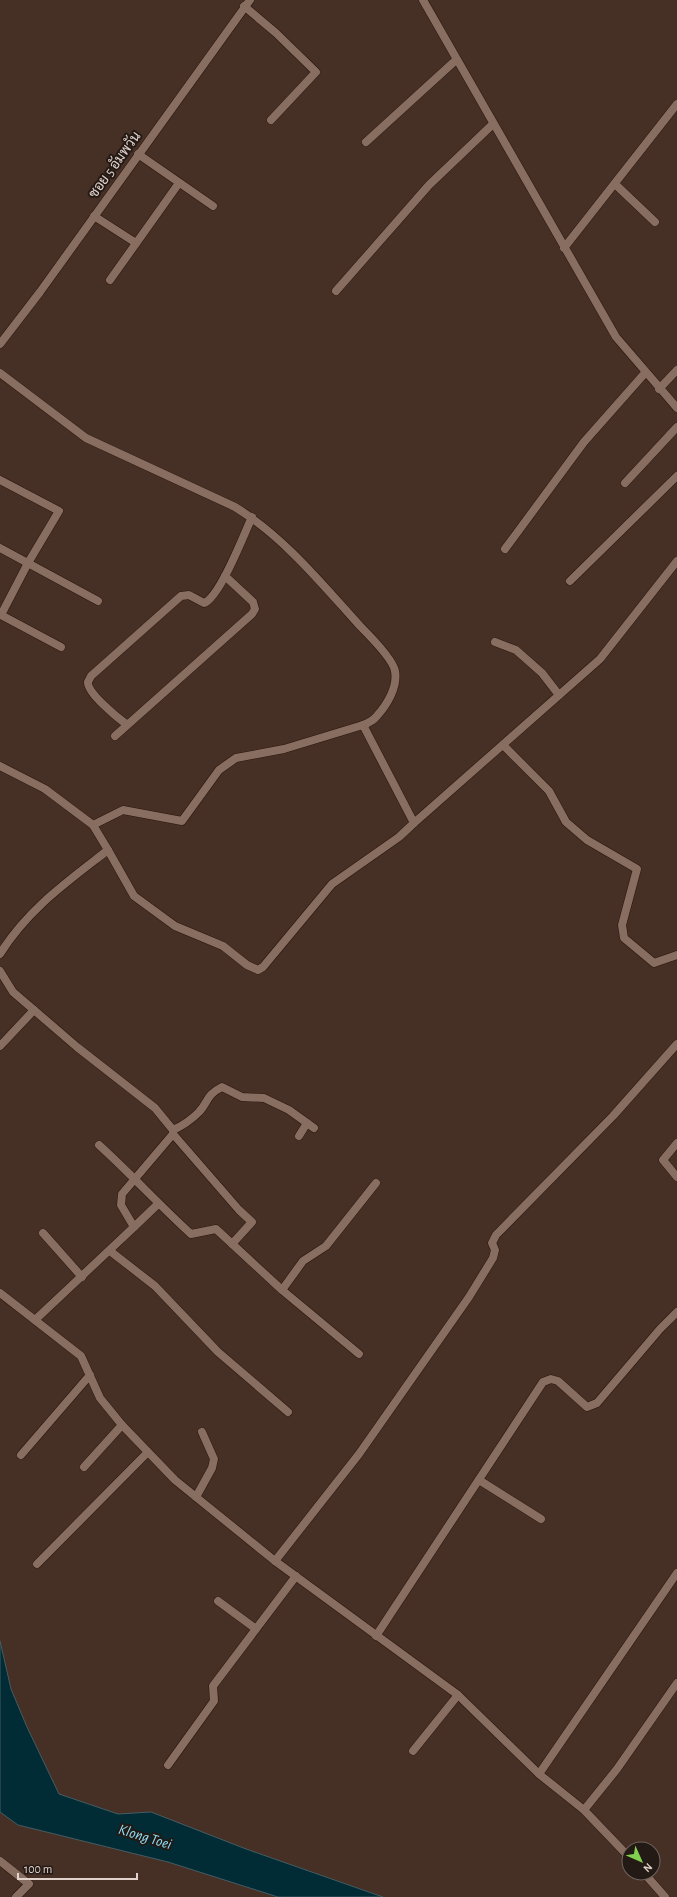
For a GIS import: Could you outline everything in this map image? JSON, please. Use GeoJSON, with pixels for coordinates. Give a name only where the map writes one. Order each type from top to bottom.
{"type":"FeatureCollection","features":[{"type":"Feature","properties":{"kind":"street","name":"ซอย 5 อัมพวัน"},"geometry":{"type":"LineString","coordinates":[[0,344],[94,216],[244,6],[250,0]]}},
{"type":"Feature","properties":{"kind":"street"},"geometry":{"type":"LineString","coordinates":[[423,0],[616,337],[645,374],[677,408]]}},
{"type":"Feature","properties":{"kind":"street"},"geometry":{"type":"LineString","coordinates":[[244,6],[276,32],[316,72],[271,120]]}},
{"type":"Feature","properties":{"kind":"street"},"geometry":{"type":"LineString","coordinates":[[366,142],[456,60]]}},
{"type":"Feature","properties":{"kind":"street"},"geometry":{"type":"LineString","coordinates":[[564,248],[677,104]]}},
{"type":"Feature","properties":{"kind":"street"},"geometry":{"type":"LineString","coordinates":[[336,291],[429,185],[493,124]]}},
{"type":"Feature","properties":{"kind":"street"},"geometry":{"type":"LineString","coordinates":[[138,154],[213,206]]}},
{"type":"Feature","properties":{"kind":"street"},"geometry":{"type":"LineString","coordinates":[[110,280],[179,183]]}},
{"type":"Feature","properties":{"kind":"street"},"geometry":{"type":"LineString","coordinates":[[615,184],[655,222]]}},
{"type":"Feature","properties":{"kind":"street"},"geometry":{"type":"LineString","coordinates":[[94,216],[136,243]]}},
{"type":"Feature","properties":{"kind":"street"},"geometry":{"type":"LineString","coordinates":[[659,389],[677,370]]}},
{"type":"Feature","properties":{"kind":"street"},"geometry":{"type":"LineString","coordinates":[[0,373],[86,438],[235,507],[252,517],[320,582],[381,648],[395,670],[396,684],[376,718],[363,725],[284,749],[236,758],[219,770],[182,821],[122,810],[93,825]]}},
{"type":"Feature","properties":{"kind":"street"},"geometry":{"type":"LineString","coordinates":[[505,549],[584,442],[645,374]]}},
{"type":"Feature","properties":{"kind":"street"},"geometry":{"type":"LineString","coordinates":[[624,482],[677,426]]}},
{"type":"Feature","properties":{"kind":"street"},"geometry":{"type":"LineString","coordinates":[[570,581],[677,476]]}},
{"type":"Feature","properties":{"kind":"street"},"geometry":{"type":"LineString","coordinates":[[0,480],[59,511],[28,563],[1,615],[61,647]]}},
{"type":"Feature","properties":{"kind":"street"},"geometry":{"type":"LineString","coordinates":[[126,724],[109,710],[89,688],[88,682],[91,676],[181,596],[189,595],[204,603],[210,601],[225,576],[252,517]]}},
{"type":"Feature","properties":{"kind":"street"},"geometry":{"type":"LineString","coordinates":[[0,548],[98,601]]}},
{"type":"Feature","properties":{"kind":"street"},"geometry":{"type":"LineString","coordinates":[[0,766],[44,789],[93,825],[134,896],[175,926],[223,946],[247,965],[258,970],[263,967],[332,884],[399,837],[414,822],[504,746],[600,659],[677,561]]}},
{"type":"Feature","properties":{"kind":"street"},"geometry":{"type":"LineString","coordinates":[[115,736],[126,724],[252,614],[255,609],[252,602],[225,576]]}},
{"type":"Feature","properties":{"kind":"street"},"geometry":{"type":"LineString","coordinates":[[495,642],[516,650],[542,673],[559,695]]}},
{"type":"Feature","properties":{"kind":"street"},"geometry":{"type":"LineString","coordinates":[[363,725],[414,822]]}},
{"type":"Feature","properties":{"kind":"street"},"geometry":{"type":"LineString","coordinates":[[504,746],[549,792],[566,822],[587,840],[637,869],[622,925],[624,938],[654,963],[677,955]]}},
{"type":"Feature","properties":{"kind":"street"},"geometry":{"type":"LineString","coordinates":[[0,954],[12,934],[44,900],[108,850]]}},
{"type":"Feature","properties":{"kind":"street"},"geometry":{"type":"LineString","coordinates":[[0,971],[13,992],[77,1047],[155,1108],[173,1132],[239,1210],[252,1222],[232,1244]]}},
{"type":"Feature","properties":{"kind":"street"},"geometry":{"type":"LineString","coordinates":[[0,1046],[34,1010]]}},
{"type":"Feature","properties":{"kind":"street"},"geometry":{"type":"LineString","coordinates":[[275,1561],[359,1454],[469,1297],[493,1258],[495,1250],[492,1242],[496,1235],[613,1116],[677,1044]]}},
{"type":"Feature","properties":{"kind":"street"},"geometry":{"type":"LineString","coordinates":[[134,1227],[121,1205],[122,1194],[173,1132],[199,1112],[211,1093],[222,1087],[242,1097],[264,1098],[290,1110],[311,1125],[298,1136]]}},
{"type":"Feature","properties":{"kind":"street"},"geometry":{"type":"LineString","coordinates":[[677,1143],[663,1160],[677,1177]]}},
{"type":"Feature","properties":{"kind":"street"},"geometry":{"type":"LineString","coordinates":[[99,1145],[135,1177],[158,1204],[191,1234],[216,1229],[282,1290],[359,1354]]}},
{"type":"Feature","properties":{"kind":"street"},"geometry":{"type":"LineString","coordinates":[[282,1290],[303,1261],[326,1246],[376,1183]]}},
{"type":"Feature","properties":{"kind":"street"},"geometry":{"type":"LineString","coordinates":[[36,1320],[158,1204]]}},
{"type":"Feature","properties":{"kind":"street"},"geometry":{"type":"LineString","coordinates":[[42,1234],[82,1277]]}},
{"type":"Feature","properties":{"kind":"street"},"geometry":{"type":"LineString","coordinates":[[110,1251],[155,1286],[218,1352],[288,1412]]}},
{"type":"Feature","properties":{"kind":"street"},"geometry":{"type":"LineString","coordinates":[[0,1293],[81,1356],[100,1398],[122,1425],[175,1480],[275,1561],[458,1695],[539,1774],[584,1810],[621,1849]]}},
{"type":"Feature","properties":{"kind":"street"},"geometry":{"type":"LineString","coordinates":[[376,1636],[543,1382],[550,1379],[558,1381],[587,1407],[598,1403],[677,1312]]}},
{"type":"Feature","properties":{"kind":"street"},"geometry":{"type":"LineString","coordinates":[[21,1455],[90,1375]]}},
{"type":"Feature","properties":{"kind":"street"},"geometry":{"type":"LineString","coordinates":[[84,1467],[122,1425]]}},
{"type":"Feature","properties":{"kind":"street"},"geometry":{"type":"LineString","coordinates":[[196,1497],[212,1468],[214,1459],[202,1432]]}},
{"type":"Feature","properties":{"kind":"street"},"geometry":{"type":"LineString","coordinates":[[37,1564],[148,1452]]}},
{"type":"Feature","properties":{"kind":"street"},"geometry":{"type":"LineString","coordinates":[[479,1480],[541,1519]]}},
{"type":"Feature","properties":{"kind":"street"},"geometry":{"type":"LineString","coordinates":[[539,1774],[677,1572]]}},
{"type":"Feature","properties":{"kind":"street"},"geometry":{"type":"LineString","coordinates":[[168,1765],[214,1701],[213,1686],[296,1576]]}},
{"type":"Feature","properties":{"kind":"street"},"geometry":{"type":"LineString","coordinates":[[218,1601],[256,1630]]}},
{"type":"Feature","properties":{"kind":"street"},"geometry":{"type":"LineString","coordinates":[[584,1810],[617,1768],[677,1683]]}},
{"type":"Feature","properties":{"kind":"street"},"geometry":{"type":"LineString","coordinates":[[413,1751],[458,1695]]}},
{"type":"Feature","properties":{"kind":"street"},"geometry":{"type":"LineString","coordinates":[[0,1861],[29,1884],[16,1897]]}},
{"type":"Feature","properties":{"kind":"street"},"geometry":{"type":"LineString","coordinates":[[651,1881],[665,1897]]}},
{"type":"Feature","properties":{"kind":"water","name":"Klong Toei"},"geometry":{"type":"Polygon","coordinates":[[[0,1641],[11,1689],[27,1727],[59,1794],[118,1814],[151,1812],[246,1849],[383,1897],[278,1897],[168,1862],[18,1825],[0,1812],[0,1641]]]}}]}
